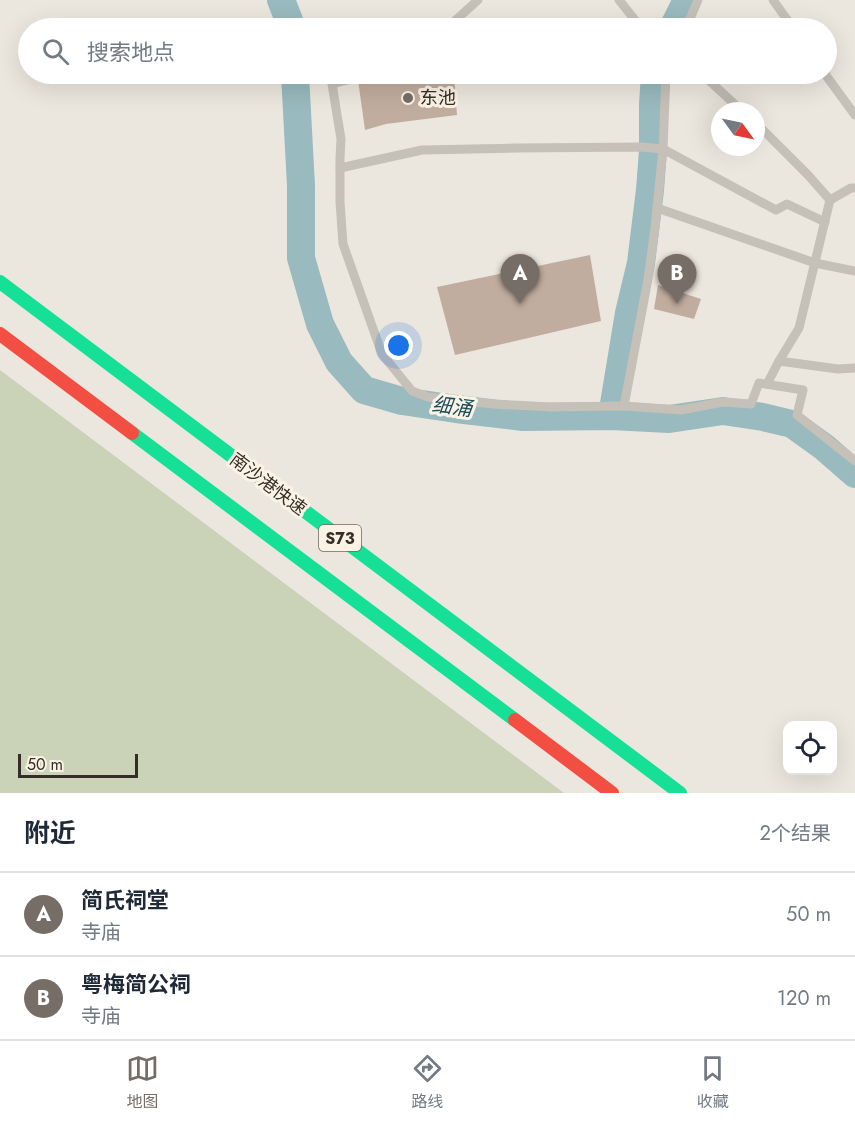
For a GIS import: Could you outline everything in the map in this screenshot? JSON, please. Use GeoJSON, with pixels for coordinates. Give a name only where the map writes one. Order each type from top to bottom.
{"type":"FeatureCollection","features":[{"type":"Feature","properties":{"kind":"highway","name":"南沙港快速"},"geometry":{"type":"LineString","coordinates":[[0,282],[680,793]]}},
{"type":"Feature","properties":{"kind":"highway","name":"S73"},"geometry":{"type":"LineString","coordinates":[[0,334],[612,793]]}},
{"type":"Feature","properties":{"kind":"lane"},"geometry":{"type":"LineString","coordinates":[[458,18],[477,0]]}},
{"type":"Feature","properties":{"kind":"lane"},"geometry":{"type":"LineString","coordinates":[[619,0],[633,18]]}},
{"type":"Feature","properties":{"kind":"lane"},"geometry":{"type":"LineString","coordinates":[[690,18],[698,0]]}},
{"type":"Feature","properties":{"kind":"lane"},"geometry":{"type":"LineString","coordinates":[[773,0],[786,18]]}},
{"type":"Feature","properties":{"kind":"lane"},"geometry":{"type":"LineString","coordinates":[[332,84],[341,139],[343,244],[382,354],[412,391],[428,397],[493,404],[551,407],[624,406],[681,410],[723,402],[751,404],[759,383],[767,384],[803,390],[797,415],[855,461]]}},
{"type":"Feature","properties":{"kind":"lane"},"geometry":{"type":"LineString","coordinates":[[624,406],[648,279],[663,149],[666,84]]}},
{"type":"Feature","properties":{"kind":"lane"},"geometry":{"type":"LineString","coordinates":[[713,84],[732,102]]}},
{"type":"Feature","properties":{"kind":"lane"},"geometry":{"type":"LineString","coordinates":[[832,84],[855,115]]}},
{"type":"Feature","properties":{"kind":"lane"},"geometry":{"type":"LineString","coordinates":[[765,132],[830,200]]}},
{"type":"Feature","properties":{"kind":"lane"},"geometry":{"type":"LineString","coordinates":[[340,168],[422,150],[663,149],[776,210],[788,204],[825,222]]}},
{"type":"Feature","properties":{"kind":"lane"},"geometry":{"type":"LineString","coordinates":[[767,384],[799,328],[830,200],[851,188],[855,189]]}},
{"type":"Feature","properties":{"kind":"lane"},"geometry":{"type":"LineString","coordinates":[[657,208],[815,263],[855,271]]}},
{"type":"Feature","properties":{"kind":"lane"},"geometry":{"type":"LineString","coordinates":[[779,361],[838,369],[855,368]]}},
{"type":"Feature","properties":{"kind":"green space"},"geometry":{"type":"Polygon","coordinates":[[[0,370],[564,793],[0,793],[0,370]]]}},
{"type":"Feature","properties":{"kind":"building","name":"东池"},"geometry":{"type":"Polygon","coordinates":[[[359,84],[455,84],[457,115],[386,124],[365,130],[359,84]]]}},
{"type":"Feature","properties":{"kind":"building"},"geometry":{"type":"Polygon","coordinates":[[[590,255],[601,321],[455,355],[437,287],[590,255]]]}},
{"type":"Feature","properties":{"kind":"building"},"geometry":{"type":"Polygon","coordinates":[[[658,285],[701,299],[694,319],[654,309],[658,285]]]}},
{"type":"Feature","properties":{"kind":"waterway","name":"细涌"},"geometry":{"type":"LineString","coordinates":[[281,0],[288,18]]}},
{"type":"Feature","properties":{"kind":"waterway"},"geometry":{"type":"LineString","coordinates":[[678,18],[687,0]]}},
{"type":"Feature","properties":{"kind":"waterway","name":"细涌"},"geometry":{"type":"LineString","coordinates":[[296,84],[301,186],[301,258],[320,324],[339,362],[364,390],[402,401],[523,417],[612,416],[669,419],[723,411],[763,417],[792,424],[824,447],[855,474]]}},
{"type":"Feature","properties":{"kind":"waterway"},"geometry":{"type":"LineString","coordinates":[[612,416],[629,313],[641,263],[653,150],[654,84]]}},
{"type":"Feature","properties":{"kind":"traffic: fast"},"geometry":{"type":"LineString","coordinates":[[0,282],[680,793]]}},
{"type":"Feature","properties":{"kind":"traffic: fast"},"geometry":{"type":"LineString","coordinates":[[132,433],[515,720]]}},
{"type":"Feature","properties":{"kind":"traffic: jam"},"geometry":{"type":"LineString","coordinates":[[0,334],[132,433]]}},
{"type":"Feature","properties":{"kind":"traffic: jam"},"geometry":{"type":"LineString","coordinates":[[515,720],[612,793]]}},
{"type":"Feature","properties":{"kind":"place","name":"东池"},"geometry":{"type":"Point","coordinates":[408,98]}},
{"type":"Feature","properties":{"kind":"place","name":"简氏祠堂"},"geometry":{"type":"Point","coordinates":[520,304]}},
{"type":"Feature","properties":{"kind":"place","name":"粤梅简公祠"},"geometry":{"type":"Point","coordinates":[677,304]}}]}
